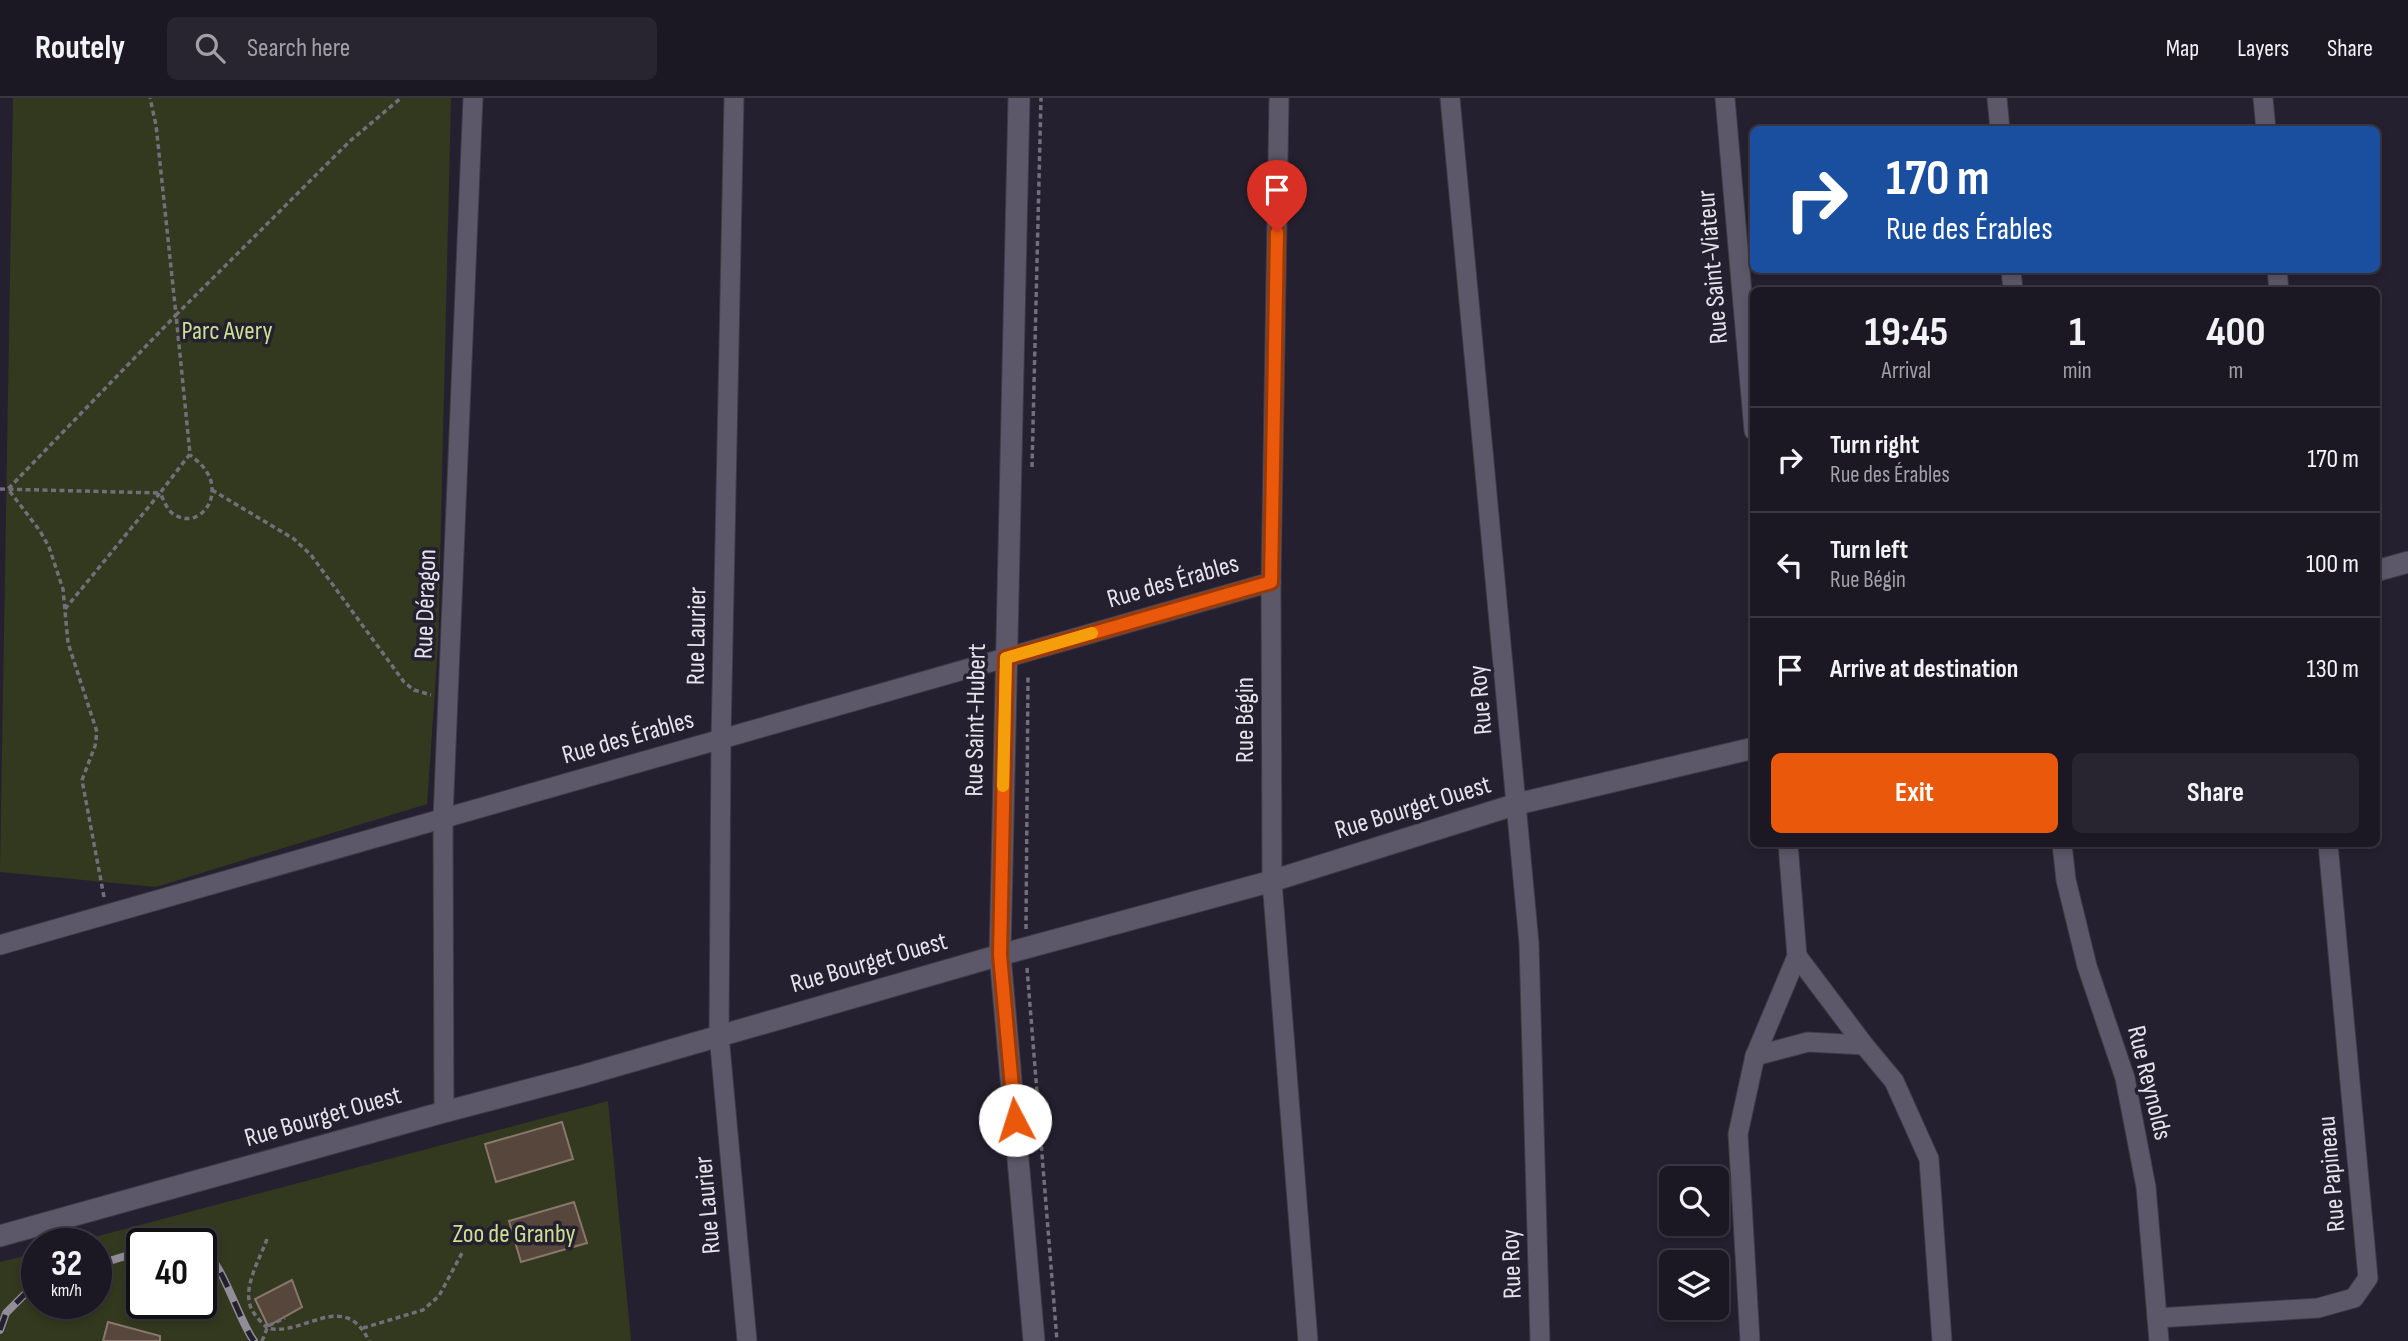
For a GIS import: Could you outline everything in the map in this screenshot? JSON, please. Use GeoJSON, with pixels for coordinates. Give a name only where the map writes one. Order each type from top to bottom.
{"type":"FeatureCollection","features":[{"type":"Feature","properties":{"kind":"street","name":"Rue Déragon"},"geometry":{"type":"LineString","coordinates":[[444,1112],[443,818],[473,98]]}},
{"type":"Feature","properties":{"kind":"street","name":"Rue Laurier"},"geometry":{"type":"LineString","coordinates":[[734,98],[721,739],[719,1035],[747,1341]]}},
{"type":"Feature","properties":{"kind":"street","name":"Rue Saint-Hubert"},"geometry":{"type":"LineString","coordinates":[[1019,98],[1000,955],[1034,1341]]}},
{"type":"Feature","properties":{"kind":"street","name":"Rue Bégin"},"geometry":{"type":"LineString","coordinates":[[1279,98],[1271,582],[1272,881],[1308,1341]]}},
{"type":"Feature","properties":{"kind":"street","name":"Rue Roy"},"geometry":{"type":"LineString","coordinates":[[1450,98],[1529,943],[1540,1341]]}},
{"type":"Feature","properties":{"kind":"street","name":"Rue Saint-Viateur"},"geometry":{"type":"LineString","coordinates":[[1725,98],[1750,385]]}},
{"type":"Feature","properties":{"kind":"street"},"geometry":{"type":"LineString","coordinates":[[1997,98],[2000,126]]}},
{"type":"Feature","properties":{"kind":"street"},"geometry":{"type":"LineString","coordinates":[[2263,98],[2266,126]]}},
{"type":"Feature","properties":{"kind":"street"},"geometry":{"type":"LineString","coordinates":[[2380,570],[2408,562]]}},
{"type":"Feature","properties":{"kind":"street","name":"Rue des Érables"},"geometry":{"type":"LineString","coordinates":[[0,945],[1271,582]]}},
{"type":"Feature","properties":{"kind":"street","name":"Rue Bourget Ouest"},"geometry":{"type":"LineString","coordinates":[[0,1236],[1272,881],[1517,804],[1750,749]]}},
{"type":"Feature","properties":{"kind":"street"},"geometry":{"type":"LineString","coordinates":[[1750,1341],[1738,1134],[1755,1056],[1797,956],[1788,847]]}},
{"type":"Feature","properties":{"kind":"street","name":"Rue Reynolds"},"geometry":{"type":"LineString","coordinates":[[2062,847],[2066,880],[2087,966],[2127,1091],[2146,1187],[2159,1341]]}},
{"type":"Feature","properties":{"kind":"street","name":"Rue Papineau"},"geometry":{"type":"LineString","coordinates":[[2157,1318],[2318,1308],[2354,1298],[2368,1278],[2328,847]]}},
{"type":"Feature","properties":{"kind":"street"},"geometry":{"type":"LineString","coordinates":[[1797,956],[1894,1081],[1930,1159],[1942,1341]]}},
{"type":"Feature","properties":{"kind":"street"},"geometry":{"type":"LineString","coordinates":[[1755,1056],[1808,1042],[1864,1045]]}},
{"type":"Feature","properties":{"kind":"path"},"geometry":{"type":"LineString","coordinates":[[64,611],[190,454],[156,125],[150,98]]}},
{"type":"Feature","properties":{"kind":"path"},"geometry":{"type":"LineString","coordinates":[[8,489],[176,315],[350,141],[401,98]]}},
{"type":"Feature","properties":{"kind":"path"},"geometry":{"type":"LineString","coordinates":[[1032,471],[1041,98]]}},
{"type":"Feature","properties":{"kind":"path"},"geometry":{"type":"LineString","coordinates":[[160,493],[174,515],[186,519],[198,517],[208,505],[212,490],[208,475],[202,464],[190,454]]}},
{"type":"Feature","properties":{"kind":"path"},"geometry":{"type":"LineString","coordinates":[[0,489],[160,493]]}},
{"type":"Feature","properties":{"kind":"path"},"geometry":{"type":"LineString","coordinates":[[8,489],[49,547],[63,589],[68,643],[97,732],[96,746],[82,780],[107,914]]}},
{"type":"Feature","properties":{"kind":"path"},"geometry":{"type":"LineString","coordinates":[[212,490],[294,539],[311,555],[404,682],[426,695],[448,698]]}},
{"type":"Feature","properties":{"kind":"path","name":"Rue Saint-Hubert"},"geometry":{"type":"LineString","coordinates":[[1028,651],[1026,949],[1057,1341]]}},
{"type":"Feature","properties":{"kind":"path"},"geometry":{"type":"LineString","coordinates":[[267,1239],[249,1287],[252,1310],[267,1328],[283,1330],[328,1315],[346,1319],[363,1328],[369,1341]]}},
{"type":"Feature","properties":{"kind":"path"},"geometry":{"type":"LineString","coordinates":[[363,1328],[423,1310],[439,1296],[462,1253]]}},
{"type":"Feature","properties":{"kind":"path"},"geometry":{"type":"LineString","coordinates":[[262,1341],[267,1328],[285,1318]]}},
{"type":"Feature","properties":{"kind":"green space","name":"Parc Avery"},"geometry":{"type":"Polygon","coordinates":[[[13,98],[451,98],[438,646],[427,804],[156,887],[0,872],[13,98]]]}},
{"type":"Feature","properties":{"kind":"green space","name":"Zoo de Granby"},"geometry":{"type":"Polygon","coordinates":[[[608,1101],[631,1341],[0,1341],[0,1262],[21,1257],[21,1319],[112,1319],[112,1232],[126,1229],[126,1319],[217,1319],[217,1228],[128,1228],[608,1101]]]}},
{"type":"Feature","properties":{"kind":"building"},"geometry":{"type":"Polygon","coordinates":[[[562,1122],[573,1159],[496,1182],[485,1144],[562,1122]]]}},
{"type":"Feature","properties":{"kind":"building"},"geometry":{"type":"Polygon","coordinates":[[[574,1202],[587,1243],[521,1262],[509,1221],[574,1202]]]}},
{"type":"Feature","properties":{"kind":"building"},"geometry":{"type":"Polygon","coordinates":[[[292,1280],[302,1307],[268,1326],[255,1299],[292,1280]]]}},
{"type":"Feature","properties":{"kind":"building"},"geometry":{"type":"Polygon","coordinates":[[[108,1322],[160,1336],[160,1341],[103,1341],[108,1322]]]}},
{"type":"Feature","properties":{"kind":"railway"},"geometry":{"type":"LineString","coordinates":[[112,1260],[126,1256]]}},
{"type":"Feature","properties":{"kind":"railway"},"geometry":{"type":"LineString","coordinates":[[217,1266],[254,1341]]}},
{"type":"Feature","properties":{"kind":"railway"},"geometry":{"type":"LineString","coordinates":[[0,1330],[6,1313],[21,1298]]}},
{"type":"Feature","properties":{"kind":"slow traffic"},"geometry":{"type":"LineString","coordinates":[[1003,786],[1006,658],[1092,633]]}},
{"type":"Feature","properties":{"kind":"route"},"geometry":{"type":"LineString","coordinates":[[1015,1120],[1000,955],[1006,658],[1271,582],[1277,232]]}}]}
